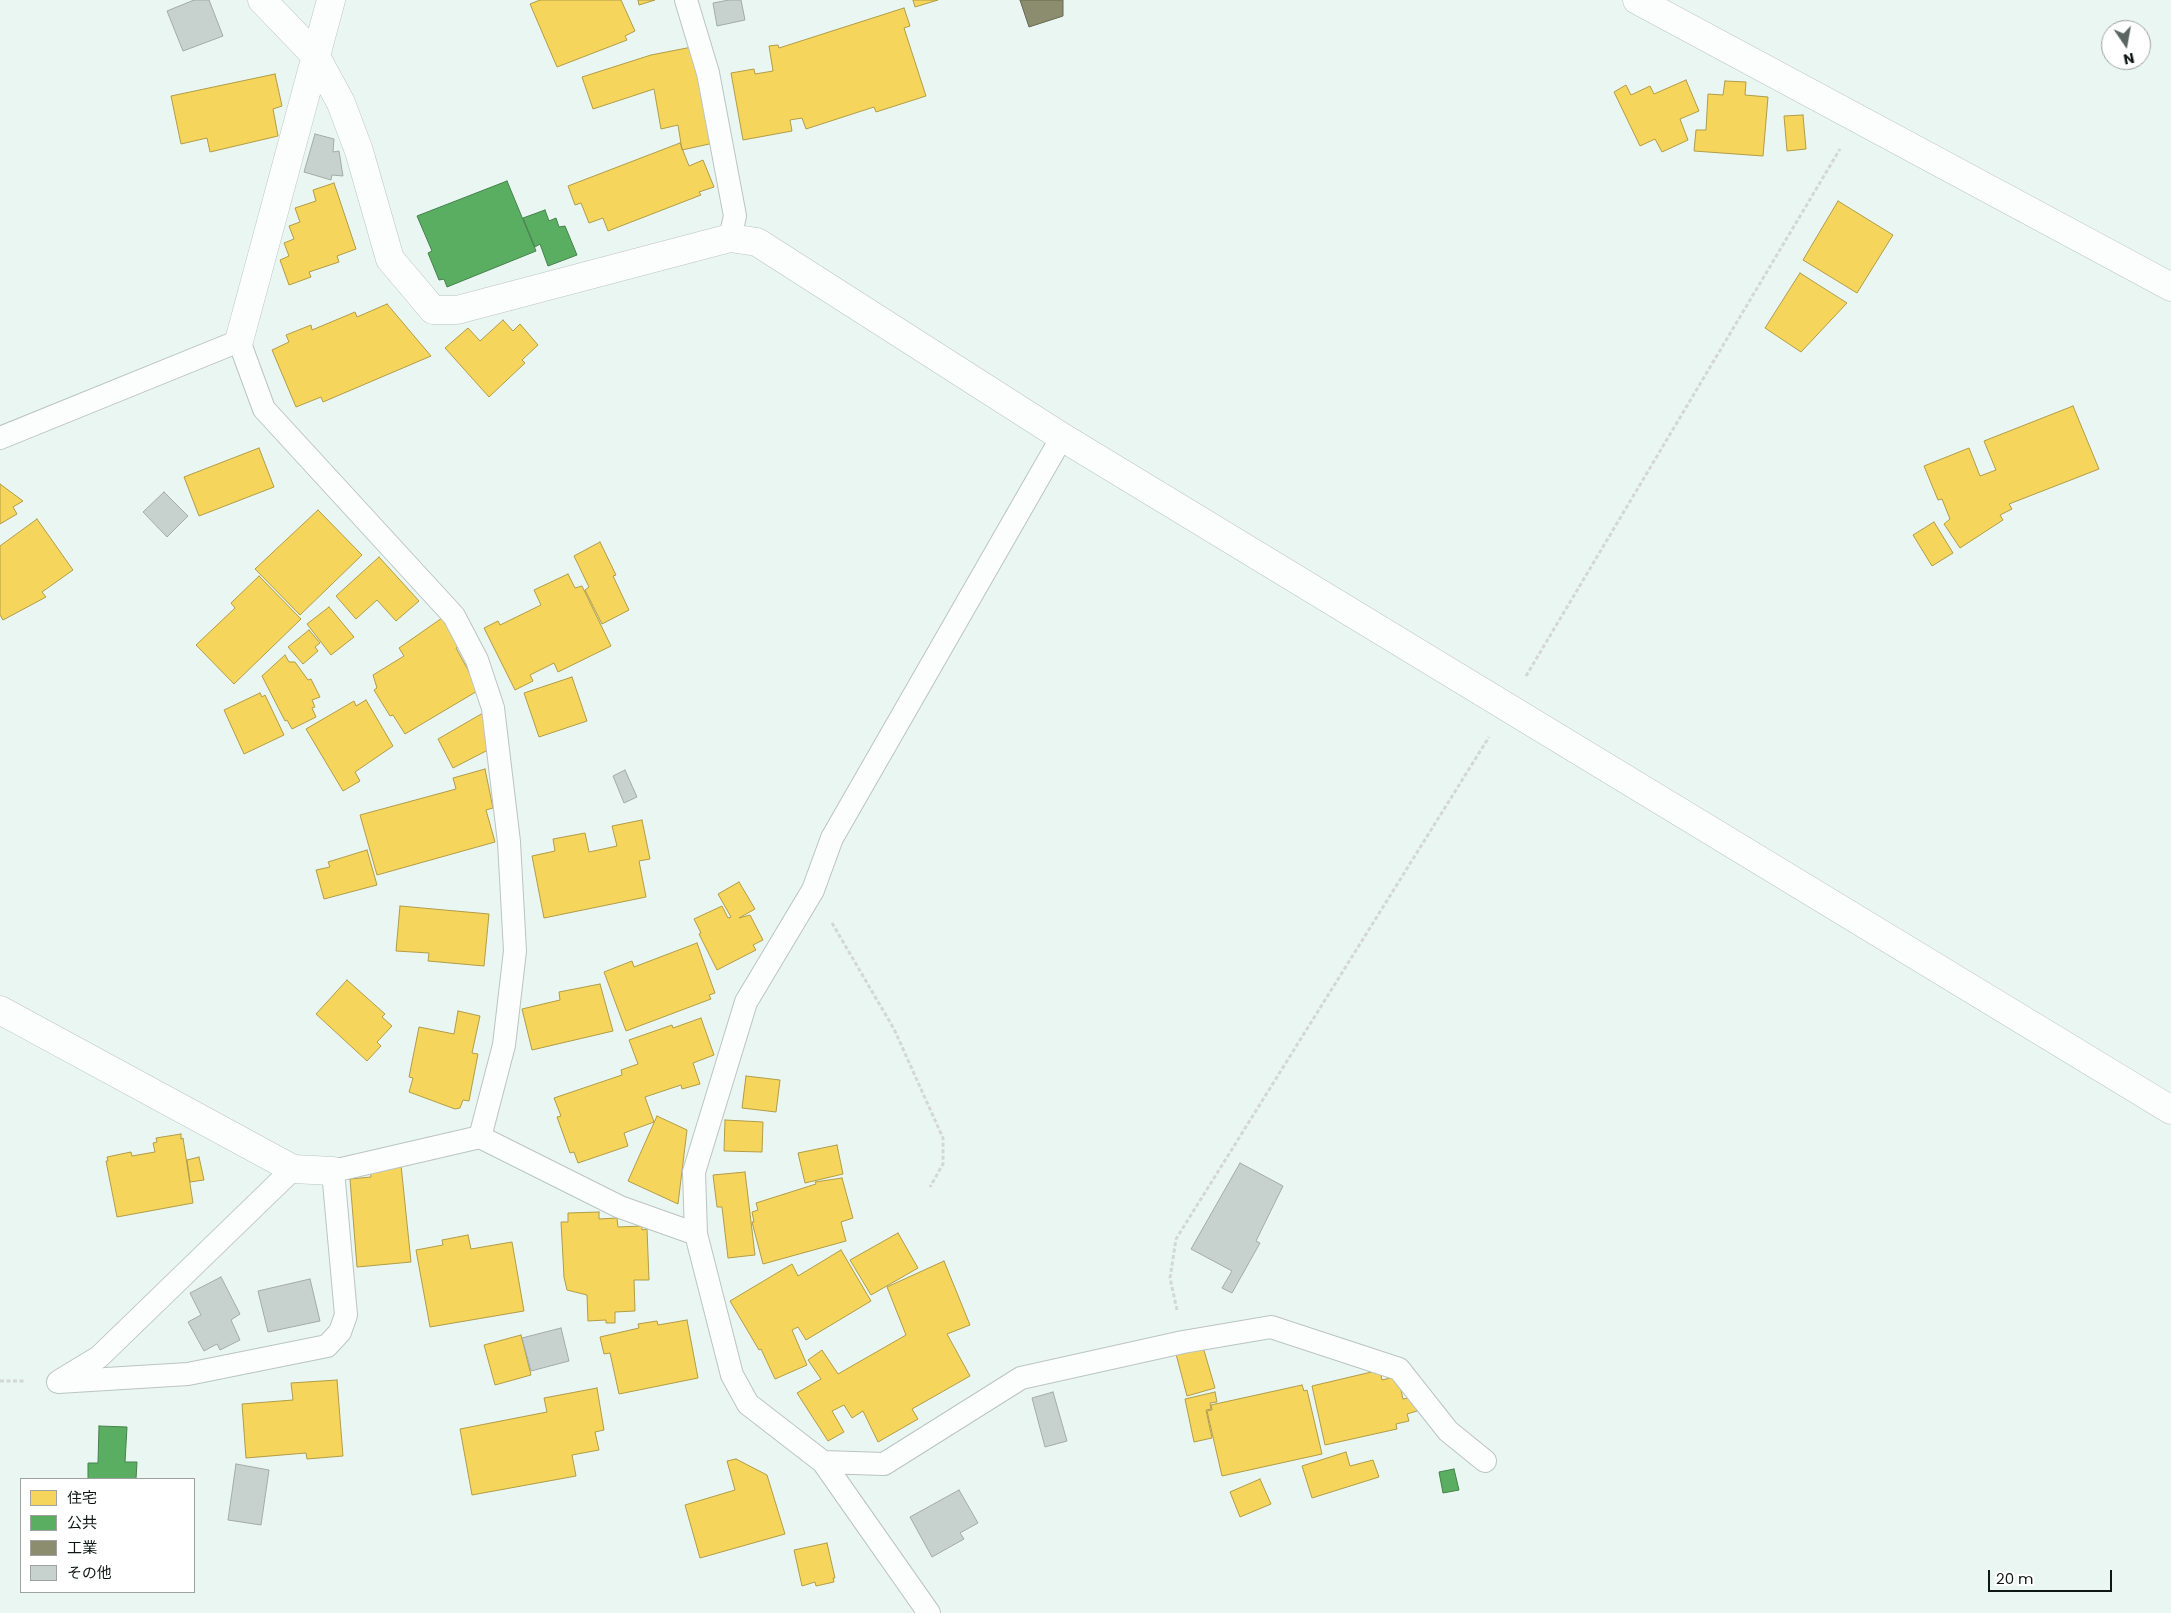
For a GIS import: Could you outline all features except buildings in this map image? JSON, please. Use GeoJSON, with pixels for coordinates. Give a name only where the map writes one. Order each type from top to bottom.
{"type":"FeatureCollection","features":[{"type":"Feature","properties":{"kind":"street"},"geometry":{"type":"LineString","coordinates":[[262,0],[315,55],[341,103],[359,151],[390,259],[433,310],[457,310],[730,238],[757,242],[1062,437],[2171,1110]]}},
{"type":"Feature","properties":{"kind":"street"},"geometry":{"type":"LineString","coordinates":[[238,340],[331,0]]}},
{"type":"Feature","properties":{"kind":"street"},"geometry":{"type":"LineString","coordinates":[[1637,0],[2171,287]]}},
{"type":"Feature","properties":{"kind":"street"},"geometry":{"type":"LineString","coordinates":[[0,1010],[293,1169],[333,1171]]}},
{"type":"Feature","properties":{"kind":"lane"},"geometry":{"type":"LineString","coordinates":[[686,0],[708,73],[735,216],[730,238]]}},
{"type":"Feature","properties":{"kind":"lane"},"geometry":{"type":"LineString","coordinates":[[0,438],[238,340],[264,409],[454,616],[477,660],[492,708],[508,842],[515,951],[504,1045],[480,1137]]}},
{"type":"Feature","properties":{"kind":"lane"},"geometry":{"type":"LineString","coordinates":[[929,1613],[823,1462],[748,1404],[732,1375],[696,1234],[694,1172],[746,1002],[813,890],[832,838],[1062,437]]}},
{"type":"Feature","properties":{"kind":"lane"},"geometry":{"type":"LineString","coordinates":[[293,1169],[99,1357],[58,1382],[188,1374],[327,1346],[340,1332],[346,1315],[333,1171],[480,1137],[620,1207],[696,1234]]}},
{"type":"Feature","properties":{"kind":"lane"},"geometry":{"type":"LineString","coordinates":[[823,1462],[884,1464],[1021,1378],[1183,1342],[1271,1327],[1399,1369],[1448,1431],[1485,1461]]}},
{"type":"Feature","properties":{"kind":"path"},"geometry":{"type":"LineString","coordinates":[[813,890],[894,1029],[944,1138],[944,1164],[930,1187]]}}]}
